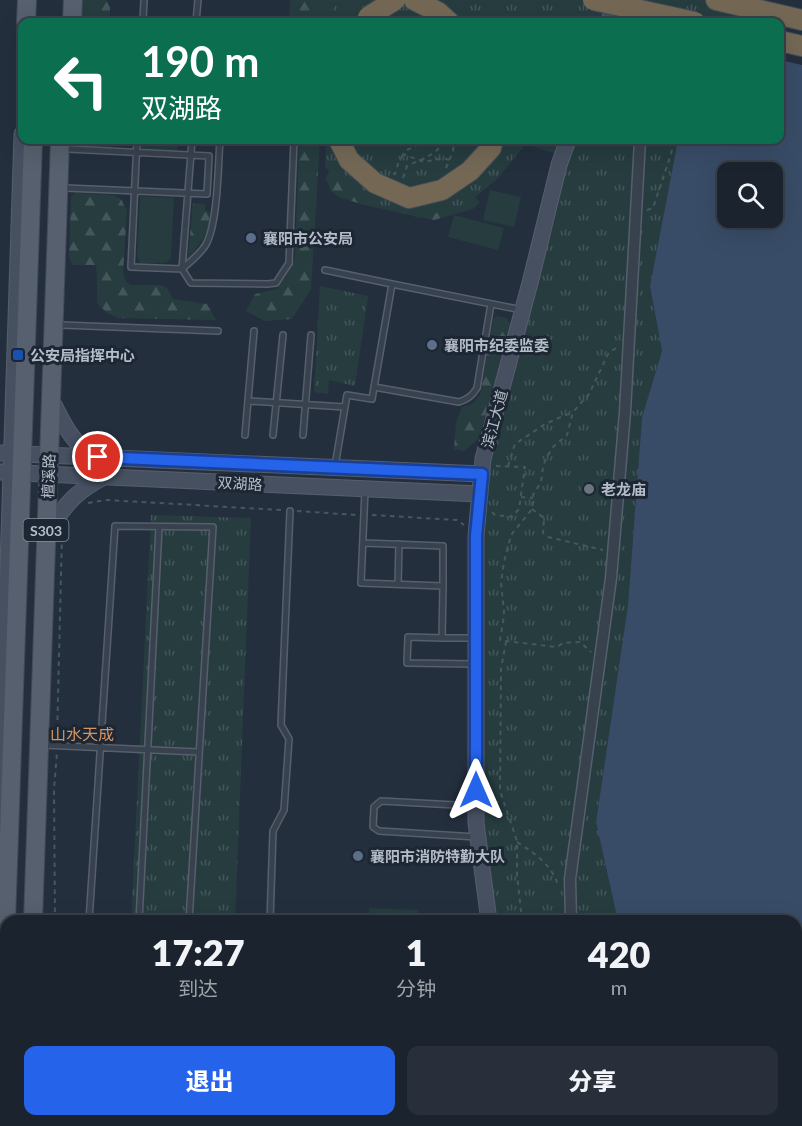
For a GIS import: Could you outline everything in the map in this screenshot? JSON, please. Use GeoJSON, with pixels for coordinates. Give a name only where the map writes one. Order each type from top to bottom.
{"type":"FeatureCollection","features":[{"type":"Feature","properties":{"kind":"highway"},"geometry":{"type":"LineString","coordinates":[[367,18],[395,0]]}},
{"type":"Feature","properties":{"kind":"highway"},"geometry":{"type":"LineString","coordinates":[[414,0],[438,12],[445,18]]}},
{"type":"Feature","properties":{"kind":"highway"},"geometry":{"type":"LineString","coordinates":[[593,0],[676,18]]}},
{"type":"Feature","properties":{"kind":"highway"},"geometry":{"type":"LineString","coordinates":[[716,0],[802,20]]}},
{"type":"Feature","properties":{"kind":"highway"},"geometry":{"type":"LineString","coordinates":[[784,42],[802,46]]}},
{"type":"Feature","properties":{"kind":"highway"},"geometry":{"type":"LineString","coordinates":[[341,144],[349,160],[375,183],[409,198],[442,190],[470,171],[492,144]]}},
{"type":"Feature","properties":{"kind":"main road"},"geometry":{"type":"LineString","coordinates":[[26,18],[27,0]]}},
{"type":"Feature","properties":{"kind":"main road"},"geometry":{"type":"LineString","coordinates":[[37,18],[38,0]]}},
{"type":"Feature","properties":{"kind":"main road"},"geometry":{"type":"LineString","coordinates":[[64,18],[65,0]]}},
{"type":"Feature","properties":{"kind":"main road"},"geometry":{"type":"LineString","coordinates":[[72,18],[73,0]]}},
{"type":"Feature","properties":{"kind":"main road","name":"檀溪路"},"geometry":{"type":"LineString","coordinates":[[6,915],[4,788],[11,463],[33,144]]}},
{"type":"Feature","properties":{"kind":"main road","name":"檀溪路"},"geometry":{"type":"LineString","coordinates":[[34,915],[48,745],[52,474],[65,144]]}},
{"type":"Feature","properties":{"kind":"street"},"geometry":{"type":"LineString","coordinates":[[610,18],[614,0]]}},
{"type":"Feature","properties":{"kind":"street"},"geometry":{"type":"LineString","coordinates":[[659,18],[666,0]]}},
{"type":"Feature","properties":{"kind":"street"},"geometry":{"type":"LineString","coordinates":[[0,812],[4,788],[2,688],[10,524],[22,144]]}},
{"type":"Feature","properties":{"kind":"street"},"geometry":{"type":"LineString","coordinates":[[65,144],[62,325],[55,406],[64,425],[85,450],[118,458]]}},
{"type":"Feature","properties":{"kind":"street","name":"滨江大道"},"geometry":{"type":"LineString","coordinates":[[488,915],[476,806],[476,536],[479,498],[486,448],[559,165],[567,144]]}},
{"type":"Feature","properties":{"kind":"street"},"geometry":{"type":"LineString","coordinates":[[571,915],[570,879],[611,578],[625,412],[640,144]]}},
{"type":"Feature","properties":{"kind":"street"},"geometry":{"type":"LineString","coordinates":[[0,420],[6,414],[14,390]]}},
{"type":"Feature","properties":{"kind":"street","name":"双湖路"},"geometry":{"type":"LineString","coordinates":[[11,463],[53,455],[335,468],[482,470]]}},
{"type":"Feature","properties":{"kind":"street","name":"双湖路"},"geometry":{"type":"LineString","coordinates":[[11,463],[52,474],[365,488],[479,498]]}},
{"type":"Feature","properties":{"kind":"street"},"geometry":{"type":"LineString","coordinates":[[41,915],[54,523],[52,474]]}},
{"type":"Feature","properties":{"kind":"street"},"geometry":{"type":"LineString","coordinates":[[54,523],[63,508],[86,487],[105,476]]}},
{"type":"Feature","properties":{"kind":"street"},"geometry":{"type":"LineString","coordinates":[[0,505],[10,524]]}},
{"type":"Feature","properties":{"kind":"lane"},"geometry":{"type":"LineString","coordinates":[[143,18],[144,0]]}},
{"type":"Feature","properties":{"kind":"lane"},"geometry":{"type":"LineString","coordinates":[[196,18],[198,0]]}},
{"type":"Feature","properties":{"kind":"lane"},"geometry":{"type":"LineString","coordinates":[[66,188],[207,194],[209,156],[137,153],[72,144]]}},
{"type":"Feature","properties":{"kind":"lane"},"geometry":{"type":"LineString","coordinates":[[137,144],[131,267],[182,269],[206,244],[213,226],[220,144]]}},
{"type":"Feature","properties":{"kind":"lane"},"geometry":{"type":"LineString","coordinates":[[192,144],[182,269],[191,283],[267,284],[276,283],[289,263],[294,144]]}},
{"type":"Feature","properties":{"kind":"lane"},"geometry":{"type":"LineString","coordinates":[[325,270],[523,310]]}},
{"type":"Feature","properties":{"kind":"lane"},"geometry":{"type":"LineString","coordinates":[[335,468],[347,395],[372,399],[392,284]]}},
{"type":"Feature","properties":{"kind":"lane"},"geometry":{"type":"LineString","coordinates":[[374,387],[459,402],[467,400],[477,388],[491,304]]}},
{"type":"Feature","properties":{"kind":"lane"},"geometry":{"type":"LineString","coordinates":[[62,325],[218,331]]}},
{"type":"Feature","properties":{"kind":"lane"},"geometry":{"type":"LineString","coordinates":[[245,435],[254,331]]}},
{"type":"Feature","properties":{"kind":"lane"},"geometry":{"type":"LineString","coordinates":[[273,435],[282,335]]}},
{"type":"Feature","properties":{"kind":"lane"},"geometry":{"type":"LineString","coordinates":[[303,435],[311,335]]}},
{"type":"Feature","properties":{"kind":"lane"},"geometry":{"type":"LineString","coordinates":[[249,401],[345,407]]}},
{"type":"Feature","properties":{"kind":"lane"},"geometry":{"type":"LineString","coordinates":[[365,488],[361,583],[443,586]]}},
{"type":"Feature","properties":{"kind":"lane"},"geometry":{"type":"LineString","coordinates":[[270,915],[273,831],[284,810],[289,739],[280,724],[290,511]]}},
{"type":"Feature","properties":{"kind":"lane"},"geometry":{"type":"LineString","coordinates":[[88,915],[115,526],[213,527],[189,915]]}},
{"type":"Feature","properties":{"kind":"lane"},"geometry":{"type":"LineString","coordinates":[[139,915],[159,527]]}},
{"type":"Feature","properties":{"kind":"lane"},"geometry":{"type":"LineString","coordinates":[[363,543],[443,546],[442,638]]}},
{"type":"Feature","properties":{"kind":"lane"},"geometry":{"type":"LineString","coordinates":[[398,584],[399,544]]}},
{"type":"Feature","properties":{"kind":"lane"},"geometry":{"type":"LineString","coordinates":[[476,638],[408,637],[407,663],[476,664]]}},
{"type":"Feature","properties":{"kind":"lane"},"geometry":{"type":"LineString","coordinates":[[48,745],[198,752]]}},
{"type":"Feature","properties":{"kind":"lane"},"geometry":{"type":"LineString","coordinates":[[476,806],[381,801],[374,807],[373,827],[379,831],[478,837]]}},
{"type":"Feature","properties":{"kind":"path"},"geometry":{"type":"LineString","coordinates":[[388,174],[395,174],[403,154],[419,144]]}},
{"type":"Feature","properties":{"kind":"path"},"geometry":{"type":"LineString","coordinates":[[409,184],[403,178],[407,166],[439,150],[443,144]]}},
{"type":"Feature","properties":{"kind":"path"},"geometry":{"type":"LineString","coordinates":[[445,171],[454,144]]}},
{"type":"Feature","properties":{"kind":"path"},"geometry":{"type":"LineString","coordinates":[[636,213],[653,208],[673,144]]}},
{"type":"Feature","properties":{"kind":"path"},"geometry":{"type":"LineString","coordinates":[[403,154],[418,161],[431,162],[443,158],[449,160]]}},
{"type":"Feature","properties":{"kind":"path"},"geometry":{"type":"LineString","coordinates":[[508,466],[516,444],[545,424],[573,412],[590,394],[609,352],[628,343]]}},
{"type":"Feature","properties":{"kind":"path"},"geometry":{"type":"LineString","coordinates":[[500,640],[504,611],[501,583],[512,535],[532,509],[533,498],[541,482],[546,458],[554,446],[567,435],[573,412]]}},
{"type":"Feature","properties":{"kind":"path"},"geometry":{"type":"LineString","coordinates":[[479,498],[495,515],[512,517],[519,509],[525,467],[508,466],[482,470]]}},
{"type":"Feature","properties":{"kind":"path"},"geometry":{"type":"LineString","coordinates":[[521,497],[533,498]]}},
{"type":"Feature","properties":{"kind":"path"},"geometry":{"type":"LineString","coordinates":[[84,504],[105,500],[457,520],[466,526]]}},
{"type":"Feature","properties":{"kind":"path"},"geometry":{"type":"LineString","coordinates":[[55,915],[54,789],[48,745],[63,508]]}},
{"type":"Feature","properties":{"kind":"path"},"geometry":{"type":"LineString","coordinates":[[532,509],[544,518],[543,533],[548,537],[613,552]]}},
{"type":"Feature","properties":{"kind":"path"},"geometry":{"type":"LineString","coordinates":[[500,640],[557,647],[563,643],[580,642],[600,659]]}},
{"type":"Feature","properties":{"kind":"path"},"geometry":{"type":"LineString","coordinates":[[500,640],[506,642],[501,669],[500,790],[517,841],[517,874],[521,915]]}},
{"type":"Feature","properties":{"kind":"path"},"geometry":{"type":"LineString","coordinates":[[517,841],[541,858],[556,879],[560,890]]}},
{"type":"Feature","properties":{"kind":"green space"},"geometry":{"type":"Polygon","coordinates":[[[76,0],[107,0],[110,7],[110,18],[76,18],[76,0]]]}},
{"type":"Feature","properties":{"kind":"green space"},"geometry":{"type":"Polygon","coordinates":[[[290,0],[344,0],[330,18],[289,18],[290,0]]]}},
{"type":"Feature","properties":{"kind":"green space"},"geometry":{"type":"Polygon","coordinates":[[[333,0],[747,0],[740,18],[332,18],[333,0]]]}},
{"type":"Feature","properties":{"kind":"green space"},"geometry":{"type":"Polygon","coordinates":[[[75,144],[119,144],[105,147],[75,144]]]}},
{"type":"Feature","properties":{"kind":"green space"},"geometry":{"type":"Polygon","coordinates":[[[142,144],[178,144],[177,151],[141,150],[142,144]]]}},
{"type":"Feature","properties":{"kind":"green space"},"geometry":{"type":"Polygon","coordinates":[[[299,144],[320,144],[311,289],[292,319],[265,321],[246,311],[255,294],[277,289],[287,275],[295,256],[299,144]]]}},
{"type":"Feature","properties":{"kind":"green space"},"geometry":{"type":"Polygon","coordinates":[[[326,144],[526,144],[498,178],[468,203],[419,218],[357,197],[325,167],[326,144]]]}},
{"type":"Feature","properties":{"kind":"green space"},"geometry":{"type":"Polygon","coordinates":[[[526,144],[566,144],[562,156],[526,144]]]}},
{"type":"Feature","properties":{"kind":"green space"},"geometry":{"type":"Polygon","coordinates":[[[571,144],[677,144],[650,286],[662,351],[642,417],[628,605],[596,822],[617,915],[484,915],[476,823],[482,474],[571,144]]]}},
{"type":"Feature","properties":{"kind":"green space"},"geometry":{"type":"Polygon","coordinates":[[[334,158],[466,188],[480,202],[473,209],[434,220],[364,205],[339,197],[331,191],[326,179],[334,158]]]}},
{"type":"Feature","properties":{"kind":"green space"},"geometry":{"type":"Polygon","coordinates":[[[490,190],[521,197],[514,227],[483,220],[490,190]]]}},
{"type":"Feature","properties":{"kind":"green space"},"geometry":{"type":"Polygon","coordinates":[[[75,193],[113,195],[121,199],[127,211],[123,272],[126,282],[131,285],[160,285],[167,288],[173,299],[207,304],[216,320],[118,318],[107,313],[97,303],[96,265],[73,265],[69,258],[71,197],[75,193]]]}},
{"type":"Feature","properties":{"kind":"green space"},"geometry":{"type":"Polygon","coordinates":[[[140,196],[174,198],[171,260],[164,263],[140,263],[137,256],[140,196]]]}},
{"type":"Feature","properties":{"kind":"green space"},"geometry":{"type":"Polygon","coordinates":[[[193,203],[205,204],[205,211],[209,212],[209,225],[197,248],[188,258],[193,203]]]}},
{"type":"Feature","properties":{"kind":"green space"},"geometry":{"type":"Polygon","coordinates":[[[454,215],[504,228],[498,250],[448,237],[454,215]]]}},
{"type":"Feature","properties":{"kind":"green space"},"geometry":{"type":"Polygon","coordinates":[[[320,286],[368,296],[355,386],[329,380],[328,394],[314,392],[320,286]]]}},
{"type":"Feature","properties":{"kind":"green space"},"geometry":{"type":"Polygon","coordinates":[[[497,316],[506,318],[511,325],[509,339],[478,439],[464,451],[454,449],[456,422],[462,407],[472,404],[480,395],[493,320],[497,316]]]}},
{"type":"Feature","properties":{"kind":"green space"},"geometry":{"type":"Polygon","coordinates":[[[151,515],[251,518],[235,915],[131,915],[151,515]]]}},
{"type":"Feature","properties":{"kind":"green space"},"geometry":{"type":"Polygon","coordinates":[[[369,908],[418,910],[418,915],[368,915],[369,908]]]}},
{"type":"Feature","properties":{"kind":"water"},"geometry":{"type":"Polygon","coordinates":[[[802,0],[802,915],[617,915],[596,822],[628,605],[642,417],[662,351],[650,286],[677,144],[784,144],[784,18],[802,0]]]}},
{"type":"Feature","properties":{"kind":"pier"},"geometry":{"type":"Polygon","coordinates":[[[744,0],[802,0],[802,65],[784,61],[784,18],[737,18],[744,0]]]}},
{"type":"Feature","properties":{"kind":"place","name":"襄阳市公安局"},"geometry":{"type":"Point","coordinates":[251,238]}},
{"type":"Feature","properties":{"kind":"place","name":"襄阳市纪委监委"},"geometry":{"type":"Point","coordinates":[432,345]}},
{"type":"Feature","properties":{"kind":"place","name":"公安局指挥中心"},"geometry":{"type":"Point","coordinates":[18,355]}},
{"type":"Feature","properties":{"kind":"place","name":"老龙庙"},"geometry":{"type":"Point","coordinates":[589,489]}},
{"type":"Feature","properties":{"kind":"place","name":"襄阳市消防特勤大队"},"geometry":{"type":"Point","coordinates":[358,856]}},
{"type":"Feature","properties":{"kind":"district","name":"山水天成"},"geometry":{"type":"Point","coordinates":[82,733]}},
{"type":"Feature","properties":{"kind":"route"},"geometry":{"type":"LineString","coordinates":[[98,457],[482,474],[476,536],[476,790]]}}]}
